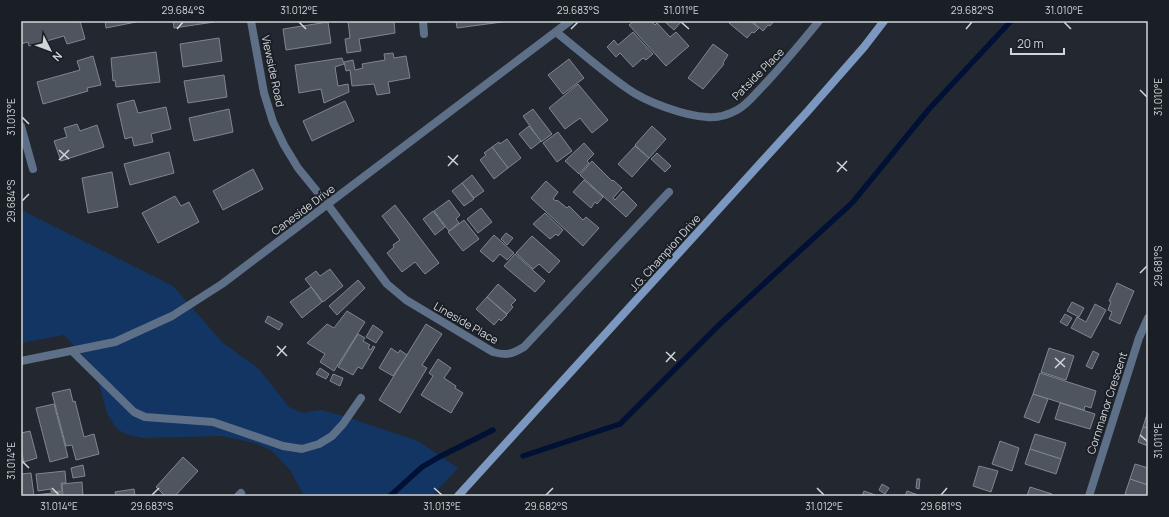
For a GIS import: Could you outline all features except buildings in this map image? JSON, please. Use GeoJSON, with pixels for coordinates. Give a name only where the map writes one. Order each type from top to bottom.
{"type":"FeatureCollection","features":[{"type":"Feature","properties":{"kind":"main road","name":"J.G. Champion Drive"},"geometry":{"type":"LineString","coordinates":[[458,496],[807,112],[864,47],[884,21]]}},
{"type":"Feature","properties":{"kind":"street","name":"Viewside Road"},"geometry":{"type":"LineString","coordinates":[[251,21],[264,93],[273,122],[284,145],[298,168],[328,205]]}},
{"type":"Feature","properties":{"kind":"street"},"geometry":{"type":"LineString","coordinates":[[423,21],[424,34]]}},
{"type":"Feature","properties":{"kind":"street","name":"Caneside Drive"},"geometry":{"type":"LineString","coordinates":[[21,361],[115,342],[172,316],[222,284],[570,21]]}},
{"type":"Feature","properties":{"kind":"street","name":"Patside Place"},"geometry":{"type":"LineString","coordinates":[[556,32],[628,90],[643,98],[685,113],[714,117],[738,110],[749,100],[791,56],[819,21]]}},
{"type":"Feature","properties":{"kind":"street"},"geometry":{"type":"LineString","coordinates":[[21,126],[33,169]]}},
{"type":"Feature","properties":{"kind":"street","name":"Lineside Place"},"geometry":{"type":"LineString","coordinates":[[328,205],[373,267],[392,288],[406,300],[480,346],[493,352],[505,355],[524,347],[669,192]]}},
{"type":"Feature","properties":{"kind":"street","name":"Cornmanor Crescent"},"geometry":{"type":"LineString","coordinates":[[1089,496],[1139,338],[1148,318]]}},
{"type":"Feature","properties":{"kind":"street"},"geometry":{"type":"LineString","coordinates":[[72,351],[134,412],[145,417],[213,422],[283,446],[302,449],[319,444],[332,436],[343,424],[361,398]]}},
{"type":"Feature","properties":{"kind":"shaded area"},"geometry":{"type":"Polygon","coordinates":[[[21,206],[23,211],[173,286],[222,342],[259,369],[289,407],[303,413],[321,410],[340,415],[418,441],[458,468],[432,496],[304,496],[290,470],[272,451],[255,443],[222,436],[144,438],[125,434],[116,428],[107,413],[95,368],[64,335],[21,343],[21,206]]]}},
{"type":"Feature","properties":{"kind":"waterway"},"geometry":{"type":"LineString","coordinates":[[523,456],[620,424],[720,324],[852,203],[929,109],[1011,21]]}},
{"type":"Feature","properties":{"kind":"waterway"},"geometry":{"type":"LineString","coordinates":[[390,496],[422,467],[493,430]]}}]}
